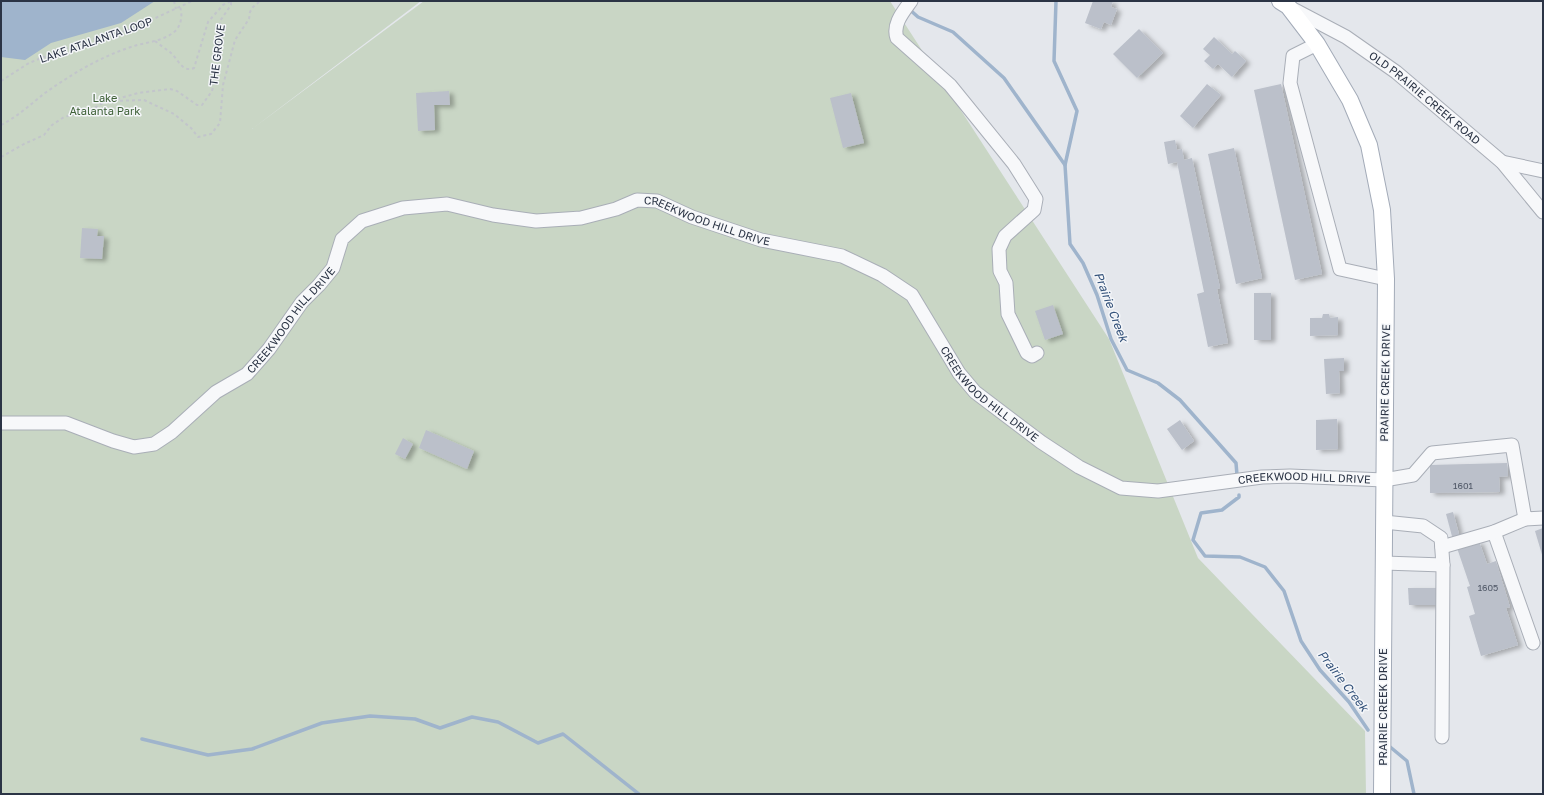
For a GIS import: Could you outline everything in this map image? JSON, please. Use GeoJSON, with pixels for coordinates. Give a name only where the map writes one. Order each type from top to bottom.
{"type":"FeatureCollection","features":[{"type":"Feature","properties":{"kind":"main road","name":"PRAIRIE CREEK DRIVE"},"geometry":{"type":"LineString","coordinates":[[1284,4],[1317,44],[1350,100],[1369,145],[1382,210],[1386,279],[1382,794]]}},
{"type":"Feature","properties":{"kind":"street"},"geometry":{"type":"LineString","coordinates":[[911,1],[901,15],[895,32],[897,38],[950,85],[1014,164],[1036,198],[1034,210],[1005,236],[999,249],[1000,271],[1006,283],[1008,314],[1027,352],[1032,356],[1038,353]]}},
{"type":"Feature","properties":{"kind":"street","name":"OLD PRAIRIE CREEK ROAD"},"geometry":{"type":"LineString","coordinates":[[1284,4],[1346,37],[1396,72],[1502,162],[1543,212]]}},
{"type":"Feature","properties":{"kind":"street"},"geometry":{"type":"LineString","coordinates":[[1317,44],[1293,56],[1290,83],[1340,269],[1386,279]]}},
{"type":"Feature","properties":{"kind":"street"},"geometry":{"type":"LineString","coordinates":[[1502,162],[1543,170]]}},
{"type":"Feature","properties":{"kind":"street","name":"CREEKWOOD HILL DRIVE"},"geometry":{"type":"LineString","coordinates":[[1,423],[66,423],[113,441],[134,447],[154,444],[172,432],[216,392],[247,374],[270,349],[302,302],[320,285],[333,268],[342,240],[362,221],[403,208],[447,204],[493,215],[536,221],[581,218],[616,209],[637,200],[657,201],[692,217],[761,240],[842,256],[882,275],[912,295],[959,373],[975,392],[1041,442],[1079,467],[1121,488],[1158,491],[1238,480],[1290,476],[1384,480],[1413,475],[1432,453],[1512,445],[1525,519]]}},
{"type":"Feature","properties":{"kind":"street"},"geometry":{"type":"LineString","coordinates":[[1442,547],[1494,532],[1525,519],[1543,518]]}},
{"type":"Feature","properties":{"kind":"street"},"geometry":{"type":"LineString","coordinates":[[1384,522],[1423,526],[1441,538],[1443,565],[1442,737]]}},
{"type":"Feature","properties":{"kind":"street"},"geometry":{"type":"LineString","coordinates":[[1494,532],[1533,643]]}},
{"type":"Feature","properties":{"kind":"street"},"geometry":{"type":"LineString","coordinates":[[1384,563],[1443,565]]}},
{"type":"Feature","properties":{"kind":"path"},"geometry":{"type":"LineString","coordinates":[[174,1],[176,9]]}},
{"type":"Feature","properties":{"kind":"path","name":"LAKE ATALANTA LOOP"},"geometry":{"type":"LineString","coordinates":[[1,80],[29,63],[82,42],[132,29],[192,1]]}},
{"type":"Feature","properties":{"kind":"path","name":"THE GROVE"},"geometry":{"type":"LineString","coordinates":[[1,157],[44,135],[52,125],[64,117],[91,110],[138,92],[170,89],[177,91],[197,105],[202,105],[212,91],[218,67],[220,21],[232,2],[231,1],[223,5],[208,22],[194,68],[189,70],[180,65],[172,54],[155,42]]}},
{"type":"Feature","properties":{"kind":"path","name":"THE GROVE"},"geometry":{"type":"LineString","coordinates":[[109,102],[144,100],[174,114],[191,128],[198,137],[211,134],[220,123],[223,86],[235,40],[249,19],[250,12],[260,1]]}},
{"type":"Feature","properties":{"kind":"path"},"geometry":{"type":"LineString","coordinates":[[1,125],[69,76],[94,62],[130,47],[155,42],[173,34],[178,29],[182,16],[180,7]]}},
{"type":"Feature","properties":{"kind":"green space","name":"Lake Atalanta Park"},"geometry":{"type":"Polygon","coordinates":[[[1,1],[421,1],[252,129],[424,1],[890,1],[1109,339],[1198,558],[1365,731],[1366,794],[1,794],[1,1]]]}},
{"type":"Feature","properties":{"kind":"water"},"geometry":{"type":"Polygon","coordinates":[[[1,1],[155,1],[121,23],[51,43],[25,60],[1,57],[1,1]]]}},
{"type":"Feature","properties":{"kind":"building"},"geometry":{"type":"Polygon","coordinates":[[[1093,1],[1113,1],[1111,7],[1117,9],[1111,25],[1104,22],[1101,29],[1085,23],[1093,1]]]}},
{"type":"Feature","properties":{"kind":"building"},"geometry":{"type":"Polygon","coordinates":[[[1139,29],[1163,53],[1137,78],[1113,54],[1139,29]]]}},
{"type":"Feature","properties":{"kind":"building"},"geometry":{"type":"Polygon","coordinates":[[[1214,37],[1232,54],[1235,51],[1246,61],[1232,77],[1218,64],[1213,69],[1204,61],[1210,55],[1203,49],[1214,37]]]}},
{"type":"Feature","properties":{"kind":"building"},"geometry":{"type":"Polygon","coordinates":[[[1207,84],[1221,95],[1193,128],[1180,116],[1207,84]]]}},
{"type":"Feature","properties":{"kind":"building"},"geometry":{"type":"Polygon","coordinates":[[[1281,84],[1322,274],[1295,280],[1254,90],[1281,84]]]}},
{"type":"Feature","properties":{"kind":"building"},"geometry":{"type":"Polygon","coordinates":[[[449,91],[450,105],[434,105],[435,130],[418,131],[416,93],[449,91]]]}},
{"type":"Feature","properties":{"kind":"building"},"geometry":{"type":"Polygon","coordinates":[[[851,93],[864,143],[843,148],[830,98],[851,93]]]}},
{"type":"Feature","properties":{"kind":"building"},"geometry":{"type":"Polygon","coordinates":[[[1175,140],[1177,150],[1182,149],[1184,160],[1192,158],[1220,288],[1217,289],[1228,343],[1208,347],[1197,294],[1204,292],[1177,162],[1168,164],[1164,142],[1175,140]]]}},
{"type":"Feature","properties":{"kind":"building"},"geometry":{"type":"Polygon","coordinates":[[[1234,148],[1262,278],[1236,284],[1208,154],[1234,148]]]}},
{"type":"Feature","properties":{"kind":"building"},"geometry":{"type":"Polygon","coordinates":[[[82,228],[98,229],[97,236],[104,236],[102,259],[80,258],[82,228]]]}},
{"type":"Feature","properties":{"kind":"building"},"geometry":{"type":"Polygon","coordinates":[[[1254,293],[1271,293],[1271,340],[1254,340],[1254,293]]]}},
{"type":"Feature","properties":{"kind":"building"},"geometry":{"type":"Polygon","coordinates":[[[1053,305],[1063,334],[1045,340],[1035,311],[1053,305]]]}},
{"type":"Feature","properties":{"kind":"building"},"geometry":{"type":"Polygon","coordinates":[[[1323,314],[1329,314],[1330,318],[1338,317],[1338,335],[1310,336],[1310,318],[1322,318],[1323,314]]]}},
{"type":"Feature","properties":{"kind":"building"},"geometry":{"type":"Polygon","coordinates":[[[1344,358],[1344,371],[1339,371],[1340,393],[1326,394],[1324,359],[1344,358]]]}},
{"type":"Feature","properties":{"kind":"building"},"geometry":{"type":"Polygon","coordinates":[[[1337,419],[1338,449],[1316,450],[1316,420],[1337,419]]]}},
{"type":"Feature","properties":{"kind":"building"},"geometry":{"type":"Polygon","coordinates":[[[1180,420],[1194,441],[1182,450],[1167,429],[1180,420]]]}},
{"type":"Feature","properties":{"kind":"building"},"geometry":{"type":"Polygon","coordinates":[[[426,430],[474,451],[467,469],[419,448],[426,430]]]}},
{"type":"Feature","properties":{"kind":"building"},"geometry":{"type":"Polygon","coordinates":[[[403,438],[413,444],[405,459],[395,454],[403,438]]]}},
{"type":"Feature","properties":{"kind":"building"},"geometry":{"type":"Polygon","coordinates":[[[1507,463],[1508,476],[1499,477],[1500,492],[1430,493],[1430,465],[1507,463]]]}},
{"type":"Feature","properties":{"kind":"building"},"geometry":{"type":"Polygon","coordinates":[[[1453,512],[1460,538],[1453,540],[1446,514],[1453,512]]]}},
{"type":"Feature","properties":{"kind":"building"},"geometry":{"type":"Polygon","coordinates":[[[1543,528],[1543,558],[1535,531],[1543,528]]]}},
{"type":"Feature","properties":{"kind":"building"},"geometry":{"type":"Polygon","coordinates":[[[1479,541],[1487,564],[1496,561],[1510,607],[1506,608],[1518,645],[1481,656],[1469,616],[1475,614],[1467,587],[1470,586],[1457,548],[1479,541]]]}},
{"type":"Feature","properties":{"kind":"building"},"geometry":{"type":"Polygon","coordinates":[[[1408,588],[1436,588],[1436,605],[1409,605],[1408,588]]]}},
{"type":"Feature","properties":{"kind":"waterway"},"geometry":{"type":"LineString","coordinates":[[1056,1],[1054,61],[1077,111],[1065,165]]}},
{"type":"Feature","properties":{"kind":"waterway","name":"Prairie Creek"},"geometry":{"type":"LineString","coordinates":[[909,9],[918,17],[953,32],[1004,78],[1065,165],[1070,244],[1083,263],[1097,295],[1111,339],[1127,370],[1158,383],[1180,400],[1236,463],[1237,475]]}},
{"type":"Feature","properties":{"kind":"waterway","name":"Prairie Creek"},"geometry":{"type":"LineString","coordinates":[[1239,495],[1239,497],[1222,510],[1201,513],[1193,540],[1205,556],[1240,557],[1265,567],[1284,591],[1301,641],[1320,670],[1349,702],[1368,730]]}},
{"type":"Feature","properties":{"kind":"waterway"},"geometry":{"type":"LineString","coordinates":[[142,739],[208,755],[252,749],[322,723],[370,716],[415,719],[440,728],[472,717],[498,722],[538,743],[563,734],[639,794]]}},
{"type":"Feature","properties":{"kind":"waterway","name":"Prairie Creek"},"geometry":{"type":"LineString","coordinates":[[1389,746],[1407,761],[1414,794]]}}]}
